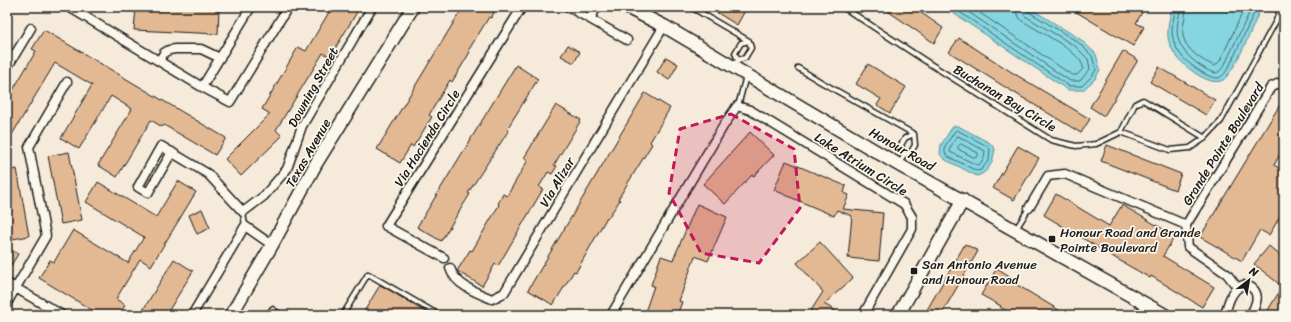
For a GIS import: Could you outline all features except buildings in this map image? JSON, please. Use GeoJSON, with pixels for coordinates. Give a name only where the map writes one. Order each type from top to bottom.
{"type":"FeatureCollection","features":[{"type":"Feature","properties":{"kind":"street"},"geometry":{"type":"LineString","coordinates":[[69,7],[202,87],[230,102],[288,7]]}},
{"type":"Feature","properties":{"kind":"street"},"geometry":{"type":"LineString","coordinates":[[202,87],[251,7]]}},
{"type":"Feature","properties":{"kind":"street","name":"Downing Street"},"geometry":{"type":"LineString","coordinates":[[243,212],[264,196],[287,169],[302,126],[372,7]]}},
{"type":"Feature","properties":{"kind":"street","name":"Texas Avenue"},"geometry":{"type":"LineString","coordinates":[[231,315],[272,245],[317,162],[412,7]]}},
{"type":"Feature","properties":{"kind":"street","name":"Via Hacienda Circle"},"geometry":{"type":"LineString","coordinates":[[444,258],[386,226],[522,7]]}},
{"type":"Feature","properties":{"kind":"street"},"geometry":{"type":"LineString","coordinates":[[568,7],[627,40]]}},
{"type":"Feature","properties":{"kind":"street"},"geometry":{"type":"LineString","coordinates":[[590,19],[597,7]]}},
{"type":"Feature","properties":{"kind":"street","name":"Honour Road"},"geometry":{"type":"LineString","coordinates":[[626,7],[736,63],[747,73],[902,160],[963,200],[1008,227],[1016,230],[1165,315]]}},
{"type":"Feature","properties":{"kind":"street","name":"Via Alizar"},"geometry":{"type":"LineString","coordinates":[[450,268],[452,276],[479,294],[492,299],[504,293],[664,26]]}},
{"type":"Feature","properties":{"kind":"street"},"geometry":{"type":"LineString","coordinates":[[7,68],[31,28]]}},
{"type":"Feature","properties":{"kind":"street"},"geometry":{"type":"LineString","coordinates":[[159,61],[164,53],[169,50],[176,49],[201,49],[220,58]]}},
{"type":"Feature","properties":{"kind":"street","name":"Grande Pointe Boulevard"},"geometry":{"type":"LineString","coordinates":[[1237,287],[1227,274],[1188,247],[1186,225],[1272,87],[1284,81]]}},
{"type":"Feature","properties":{"kind":"street"},"geometry":{"type":"LineString","coordinates":[[7,303],[46,236],[29,147],[66,82]]}},
{"type":"Feature","properties":{"kind":"street"},"geometry":{"type":"LineString","coordinates":[[613,314],[724,125],[738,106]]}},
{"type":"Feature","properties":{"kind":"street","name":"Lake Atrium Circle"},"geometry":{"type":"LineString","coordinates":[[738,106],[757,114],[904,204],[908,210],[912,217],[912,229],[862,315]]}},
{"type":"Feature","properties":{"kind":"street"},"geometry":{"type":"LineString","coordinates":[[172,152],[148,193],[138,187],[161,146],[172,152],[208,174],[243,212]]}},
{"type":"Feature","properties":{"kind":"street","name":"Grande Pointe Boulevard"},"geometry":{"type":"LineString","coordinates":[[1029,208],[1048,176],[1065,174],[1186,225]]}},
{"type":"Feature","properties":{"kind":"street"},"geometry":{"type":"LineString","coordinates":[[898,315],[963,200]]}},
{"type":"Feature","properties":{"kind":"street"},"geometry":{"type":"LineString","coordinates":[[192,315],[245,226],[272,245]]}},
{"type":"Feature","properties":{"kind":"street"},"geometry":{"type":"LineString","coordinates":[[7,283],[62,315]]}},
{"type":"Feature","properties":{"kind":"street"},"geometry":{"type":"LineString","coordinates":[[1224,315],[1228,301],[1237,287],[1243,285],[1252,288],[1256,294],[1256,306],[1250,315]]}},
{"type":"Feature","properties":{"kind":"lane"},"geometry":{"type":"LineString","coordinates":[[691,7],[749,41],[751,48],[745,58],[736,63],[735,53],[741,43],[749,41]]}},
{"type":"Feature","properties":{"kind":"lane","name":"Buchanan Bay Circle"},"geometry":{"type":"LineString","coordinates":[[843,7],[1051,140],[1076,146],[1096,144],[1121,132]]}},
{"type":"Feature","properties":{"kind":"lane"},"geometry":{"type":"LineString","coordinates":[[1205,138],[1143,100],[1135,104],[1121,132],[1170,150],[1190,148],[1205,138],[1221,121],[1276,21],[1281,7]]}},
{"type":"Feature","properties":{"kind":"lane"},"geometry":{"type":"LineString","coordinates":[[798,68],[914,134]]}},
{"type":"Feature","properties":{"kind":"lane"},"geometry":{"type":"LineString","coordinates":[[738,106],[747,73]]}},
{"type":"Feature","properties":{"kind":"lane"},"geometry":{"type":"LineString","coordinates":[[902,160],[911,152],[915,145],[914,134]]}},
{"type":"Feature","properties":{"kind":"lane"},"geometry":{"type":"LineString","coordinates":[[902,160],[900,145],[905,138],[914,134]]}},
{"type":"Feature","properties":{"kind":"lane","name":"Grande Pointe Boulevard"},"geometry":{"type":"LineString","coordinates":[[1016,230],[1029,208]]}},
{"type":"Feature","properties":{"kind":"lane"},"geometry":{"type":"LineString","coordinates":[[243,212],[245,226]]}},
{"type":"Feature","properties":{"kind":"lane"},"geometry":{"type":"LineString","coordinates":[[344,315],[368,274],[439,315]]}},
{"type":"Feature","properties":{"kind":"lane"},"geometry":{"type":"LineString","coordinates":[[268,315],[272,309],[282,315]]}},
{"type":"Feature","properties":{"kind":"highlighted area"},"geometry":{"type":"Polygon","coordinates":[[[731,114],[794,149],[800,208],[759,263],[701,253],[669,193],[680,129],[731,114]]]}},
{"type":"Feature","properties":{"kind":"water"},"geometry":{"type":"Polygon","coordinates":[[[944,7],[1028,7],[1080,39],[1096,54],[1100,70],[1095,79],[1083,90],[1068,90],[944,7]]]}},
{"type":"Feature","properties":{"kind":"water"},"geometry":{"type":"Polygon","coordinates":[[[1172,7],[1261,7],[1250,35],[1239,57],[1228,75],[1223,80],[1218,82],[1212,81],[1200,76],[1193,72],[1175,55],[1168,37],[1168,26],[1172,7]]]}},
{"type":"Feature","properties":{"kind":"water"},"geometry":{"type":"Polygon","coordinates":[[[953,126],[958,126],[990,143],[995,149],[990,166],[985,172],[977,176],[944,159],[940,154],[941,145],[953,126]]]}},
{"type":"Feature","properties":{"kind":"place","name":"Honour Road and Grande Pointe Boulevard"},"geometry":{"type":"Point","coordinates":[1052,239]}},
{"type":"Feature","properties":{"kind":"place","name":"San Antonio Avenue and Honour Road"},"geometry":{"type":"Point","coordinates":[914,271]}}]}
